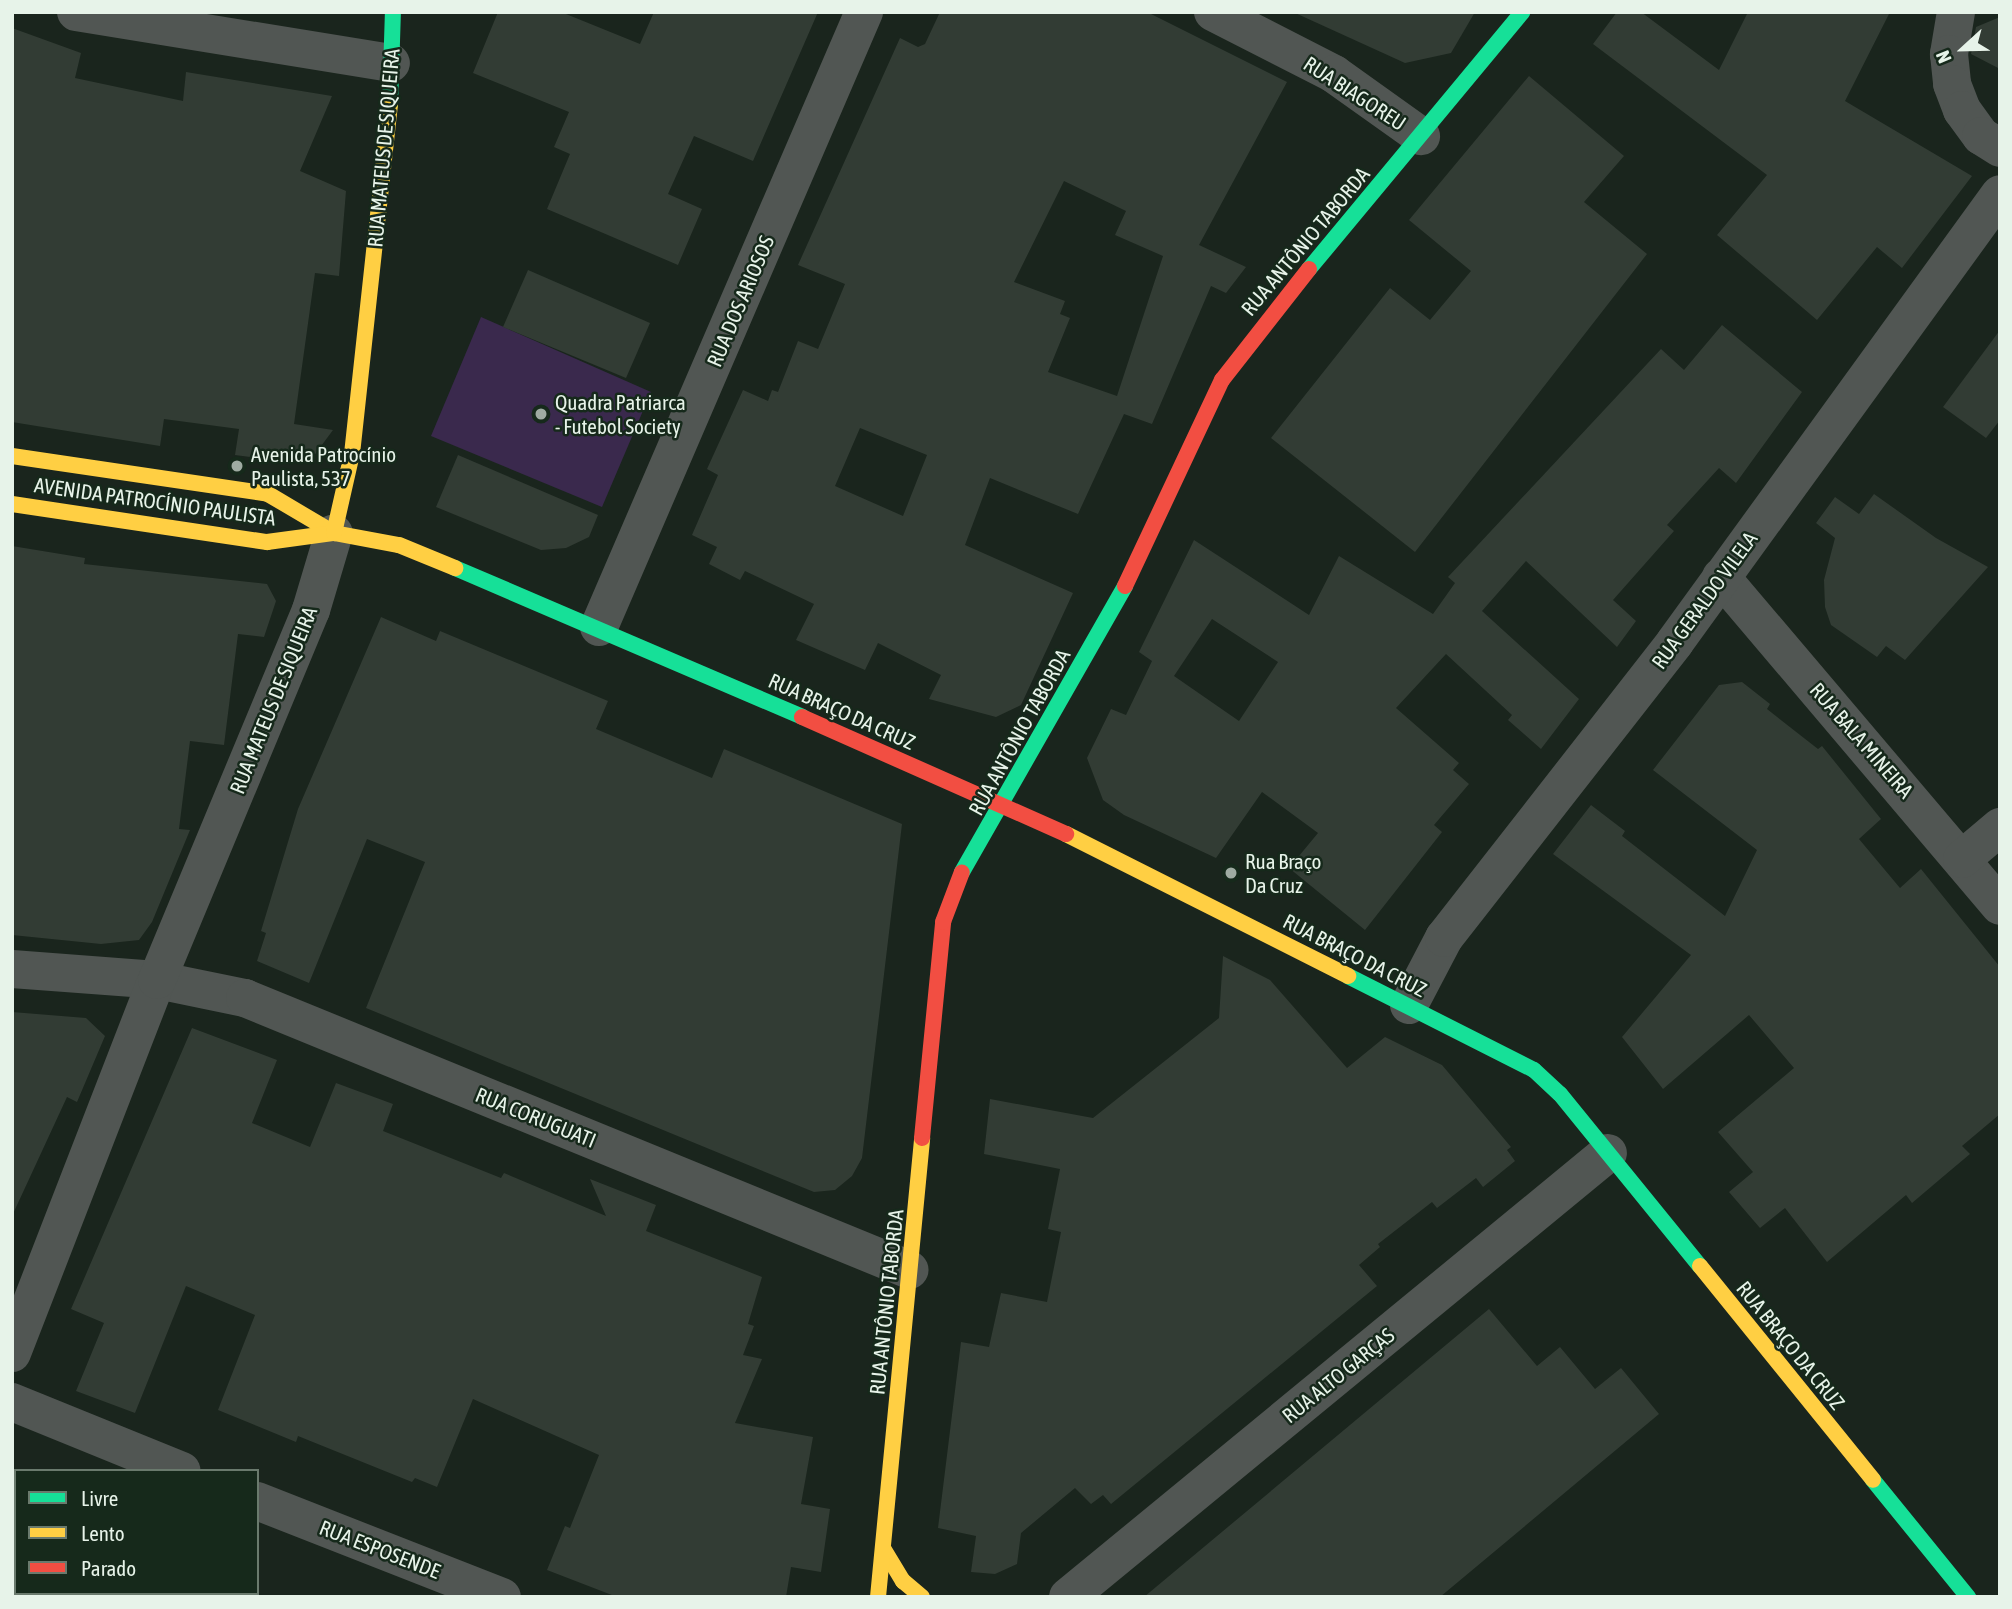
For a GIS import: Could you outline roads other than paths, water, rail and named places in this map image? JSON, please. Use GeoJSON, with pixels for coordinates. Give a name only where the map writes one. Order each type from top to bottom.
{"type":"FeatureCollection","features":[{"type":"Feature","properties":{"kind":"street"},"geometry":{"type":"LineString","coordinates":[[76,12],[391,63]]}},
{"type":"Feature","properties":{"kind":"street","name":"RUA MATEUS DE SIQUEIRA"},"geometry":{"type":"LineString","coordinates":[[12,1353],[157,980],[312,610],[334,533],[352,454],[391,63],[393,12]]}},
{"type":"Feature","properties":{"kind":"street","name":"RUA DOS ARIOSOS"},"geometry":{"type":"LineString","coordinates":[[599,628],[864,12]]}},
{"type":"Feature","properties":{"kind":"street","name":"RUA BIAGOREU"},"geometry":{"type":"LineString","coordinates":[[1213,12],[1334,74],[1421,136]]}},
{"type":"Feature","properties":{"kind":"street","name":"RUA ANTÔNIO TABORDA"},"geometry":{"type":"LineString","coordinates":[[878,1597],[943,922],[960,874],[1003,806],[1122,592],[1222,380],[1266,320],[1522,12]]}},
{"type":"Feature","properties":{"kind":"street"},"geometry":{"type":"LineString","coordinates":[[1956,12],[1949,54],[1952,84],[1968,118],[1981,136],[2000,148]]}},
{"type":"Feature","properties":{"kind":"street","name":"RUA GERALDO VILELA"},"geometry":{"type":"LineString","coordinates":[[1409,1005],[1444,938],[1721,577],[2000,194]]}},
{"type":"Feature","properties":{"kind":"street","name":"AVENIDA PATROCÍNIO PAULISTA"},"geometry":{"type":"LineString","coordinates":[[12,456],[268,494],[334,533]]}},
{"type":"Feature","properties":{"kind":"street","name":"AVENIDA PATROCÍNIO PAULISTA"},"geometry":{"type":"LineString","coordinates":[[12,504],[267,542],[334,533]]}},
{"type":"Feature","properties":{"kind":"street","name":"RUA BRAÇO DA CRUZ"},"geometry":{"type":"LineString","coordinates":[[334,533],[399,545],[599,628],[1003,806],[1409,1005],[1534,1070],[1560,1094],[1968,1597]]}},
{"type":"Feature","properties":{"kind":"street","name":"RUA BALA MINEIRA"},"geometry":{"type":"LineString","coordinates":[[1721,577],[2000,906]]}},
{"type":"Feature","properties":{"kind":"street"},"geometry":{"type":"LineString","coordinates":[[1962,859],[2000,827]]}},
{"type":"Feature","properties":{"kind":"street","name":"RUA CORUGUATI"},"geometry":{"type":"LineString","coordinates":[[12,969],[157,980],[245,998],[910,1270]]}},
{"type":"Feature","properties":{"kind":"street","name":"RUA ALTO GARÇAS"},"geometry":{"type":"LineString","coordinates":[[1068,1597],[1608,1153]]}},
{"type":"Feature","properties":{"kind":"street"},"geometry":{"type":"LineString","coordinates":[[12,1402],[177,1469]]}},
{"type":"Feature","properties":{"kind":"street","name":"RUA ESPOSENDE"},"geometry":{"type":"LineString","coordinates":[[259,1502],[502,1597]]}},
{"type":"Feature","properties":{"kind":"street"},"geometry":{"type":"LineString","coordinates":[[883,1548],[903,1581],[922,1597]]}},
{"type":"Feature","properties":{"kind":"place","name":"Quadra Patriarca - Futebol Society"},"geometry":{"type":"Point","coordinates":[541,414]}},
{"type":"Feature","properties":{"kind":"place","name":"Avenida Patrocínio Paulista, 537"},"geometry":{"type":"Point","coordinates":[237,466]}},
{"type":"Feature","properties":{"kind":"place","name":"Rua Braço Da Cruz"},"geometry":{"type":"Point","coordinates":[1231,873]}}]}
